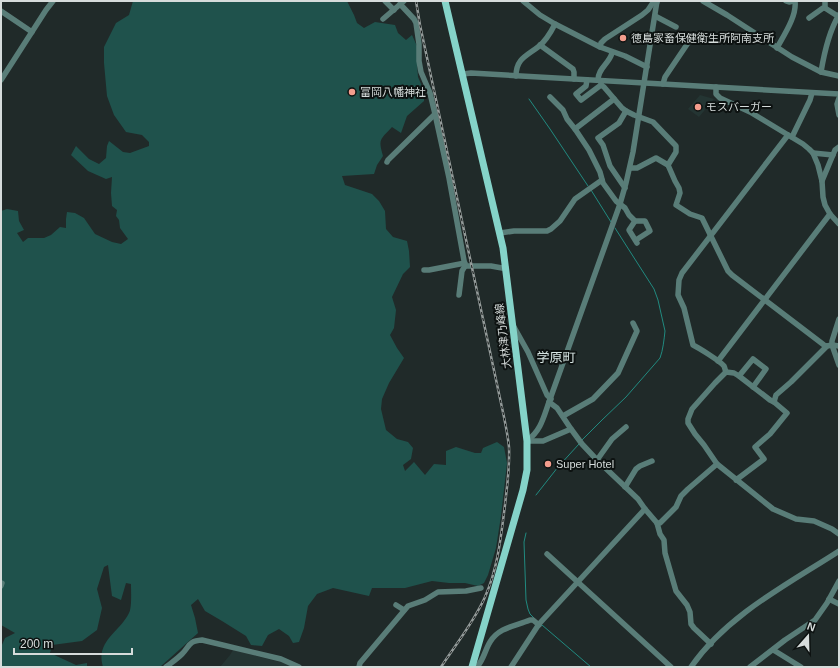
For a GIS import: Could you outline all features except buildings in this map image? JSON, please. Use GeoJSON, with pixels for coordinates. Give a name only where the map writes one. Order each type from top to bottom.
{"type":"FeatureCollection","features":[{"type":"Feature","properties":{"kind":"main road","name":"大林津乃峰線"},"geometry":{"type":"LineString","coordinates":[[445,1],[503,248],[527,441],[527,470],[523,490],[472,667]]}},
{"type":"Feature","properties":{"kind":"street"},"geometry":{"type":"LineString","coordinates":[[1,80],[53,1]]}},
{"type":"Feature","properties":{"kind":"street"},"geometry":{"type":"LineString","coordinates":[[385,1],[394,10]]}},
{"type":"Feature","properties":{"kind":"street"},"geometry":{"type":"LineString","coordinates":[[523,1],[555,24],[600,47],[625,56],[647,67]]}},
{"type":"Feature","properties":{"kind":"street"},"geometry":{"type":"LineString","coordinates":[[703,1],[792,57],[821,72],[839,76]]}},
{"type":"Feature","properties":{"kind":"street"},"geometry":{"type":"LineString","coordinates":[[777,48],[791,20],[795,6],[794,1],[786,1]]}},
{"type":"Feature","properties":{"kind":"street"},"geometry":{"type":"LineString","coordinates":[[825,1],[825,8]]}},
{"type":"Feature","properties":{"kind":"street"},"geometry":{"type":"LineString","coordinates":[[600,47],[601,43],[605,39],[642,15],[652,4],[657,2]]}},
{"type":"Feature","properties":{"kind":"street"},"geometry":{"type":"LineString","coordinates":[[527,441],[539,428],[550,401],[625,188],[633,152],[657,2]]}},
{"type":"Feature","properties":{"kind":"street"},"geometry":{"type":"LineString","coordinates":[[382,19],[402,3],[416,23],[421,72],[430,93],[435,114],[465,264],[462,271],[459,295]]}},
{"type":"Feature","properties":{"kind":"street"},"geometry":{"type":"LineString","coordinates":[[821,72],[833,26],[839,16],[825,8]]}},
{"type":"Feature","properties":{"kind":"street"},"geometry":{"type":"LineString","coordinates":[[809,18],[825,8]]}},
{"type":"Feature","properties":{"kind":"street"},"geometry":{"type":"LineString","coordinates":[[1,11],[32,32]]}},
{"type":"Feature","properties":{"kind":"street"},"geometry":{"type":"LineString","coordinates":[[655,16],[676,27]]}},
{"type":"Feature","properties":{"kind":"street"},"geometry":{"type":"LineString","coordinates":[[516,76],[517,66],[525,55],[540,45],[555,24]]}},
{"type":"Feature","properties":{"kind":"street"},"geometry":{"type":"LineString","coordinates":[[663,84],[665,77],[692,37]]}},
{"type":"Feature","properties":{"kind":"street"},"geometry":{"type":"LineString","coordinates":[[540,45],[573,70],[574,79]]}},
{"type":"Feature","properties":{"kind":"street"},"geometry":{"type":"LineString","coordinates":[[612,52],[611,58],[599,72],[600,82],[626,111],[653,122],[676,146],[676,152],[668,165]]}},
{"type":"Feature","properties":{"kind":"street"},"geometry":{"type":"LineString","coordinates":[[463,74],[471,73],[600,82],[644,83],[839,94]]}},
{"type":"Feature","properties":{"kind":"street"},"geometry":{"type":"LineString","coordinates":[[587,80],[586,86],[576,94],[581,100],[600,82]]}},
{"type":"Feature","properties":{"kind":"street"},"geometry":{"type":"LineString","coordinates":[[716,87],[716,94],[720,98],[750,112],[803,144],[813,153],[822,181],[823,197],[830,214],[839,224]]}},
{"type":"Feature","properties":{"kind":"street"},"geometry":{"type":"LineString","coordinates":[[726,372],[724,366],[718,361],[693,345],[684,308],[678,294],[679,280],[682,273],[711,235],[790,136],[810,100],[812,93]]}},
{"type":"Feature","properties":{"kind":"street"},"geometry":{"type":"LineString","coordinates":[[550,97],[563,110],[567,119],[589,150],[596,162],[602,180],[616,201],[635,221],[644,221],[650,231],[636,242],[629,230],[635,221]]}},
{"type":"Feature","properties":{"kind":"street"},"geometry":{"type":"LineString","coordinates":[[839,98],[837,104],[839,115]]}},
{"type":"Feature","properties":{"kind":"street"},"geometry":{"type":"LineString","coordinates":[[575,129],[614,99]]}},
{"type":"Feature","properties":{"kind":"street"},"geometry":{"type":"LineString","coordinates":[[625,188],[610,166],[603,145],[598,138],[619,123],[626,111]]}},
{"type":"Feature","properties":{"kind":"street"},"geometry":{"type":"LineString","coordinates":[[387,162],[435,114]]}},
{"type":"Feature","properties":{"kind":"street"},"geometry":{"type":"LineString","coordinates":[[822,181],[835,150],[839,147]]}},
{"type":"Feature","properties":{"kind":"street"},"geometry":{"type":"LineString","coordinates":[[813,153],[833,155]]}},
{"type":"Feature","properties":{"kind":"street"},"geometry":{"type":"LineString","coordinates":[[630,168],[637,168],[656,158],[668,165],[680,193],[676,206],[690,214],[702,218],[728,271],[824,345],[839,346]]}},
{"type":"Feature","properties":{"kind":"street"},"geometry":{"type":"LineString","coordinates":[[500,233],[551,229],[563,218],[575,199],[602,180]]}},
{"type":"Feature","properties":{"kind":"street"},"geometry":{"type":"LineString","coordinates":[[718,361],[830,214]]}},
{"type":"Feature","properties":{"kind":"street"},"geometry":{"type":"LineString","coordinates":[[424,270],[465,264],[506,268]]}},
{"type":"Feature","properties":{"kind":"street"},"geometry":{"type":"LineString","coordinates":[[774,402],[776,394],[792,382],[830,346],[839,319]]}},
{"type":"Feature","properties":{"kind":"street"},"geometry":{"type":"LineString","coordinates":[[562,416],[593,399],[618,373],[637,330],[633,323]]}},
{"type":"Feature","properties":{"kind":"street"},"geometry":{"type":"LineString","coordinates":[[512,324],[528,352],[546,395],[570,429],[597,460],[638,499],[657,523],[660,534],[664,540],[665,553],[676,591],[687,605],[690,612],[691,624],[711,644]]}},
{"type":"Feature","properties":{"kind":"street"},"geometry":{"type":"LineString","coordinates":[[830,346],[839,365]]}},
{"type":"Feature","properties":{"kind":"street"},"geometry":{"type":"LineString","coordinates":[[739,376],[752,359],[766,369],[753,387]]}},
{"type":"Feature","properties":{"kind":"street"},"geometry":{"type":"LineString","coordinates":[[726,372],[734,373],[739,376],[787,413],[770,434],[756,447],[764,459],[736,480]]}},
{"type":"Feature","properties":{"kind":"street"},"geometry":{"type":"LineString","coordinates":[[726,372],[692,409],[688,423],[695,434],[704,444],[717,464],[773,509],[796,519],[814,521],[832,529],[839,534]]}},
{"type":"Feature","properties":{"kind":"street"},"geometry":{"type":"LineString","coordinates":[[597,460],[612,439],[626,427]]}},
{"type":"Feature","properties":{"kind":"street"},"geometry":{"type":"LineString","coordinates":[[527,441],[543,441],[570,429]]}},
{"type":"Feature","properties":{"kind":"street"},"geometry":{"type":"LineString","coordinates":[[625,487],[636,469],[652,461]]}},
{"type":"Feature","properties":{"kind":"street"},"geometry":{"type":"LineString","coordinates":[[657,523],[660,523],[676,507],[681,496],[688,489],[717,464]]}},
{"type":"Feature","properties":{"kind":"street"},"geometry":{"type":"LineString","coordinates":[[510,667],[540,624],[645,509]]}},
{"type":"Feature","properties":{"kind":"street"},"geometry":{"type":"LineString","coordinates":[[692,667],[697,659],[711,644],[744,613],[839,551]]}},
{"type":"Feature","properties":{"kind":"street"},"geometry":{"type":"LineString","coordinates":[[547,554],[671,667]]}},
{"type":"Feature","properties":{"kind":"street"},"geometry":{"type":"LineString","coordinates":[[750,667],[785,640],[815,620],[839,581]]}},
{"type":"Feature","properties":{"kind":"street"},"geometry":{"type":"LineString","coordinates":[[359,667],[360,663],[408,606],[425,600],[438,592],[466,592],[481,588]]}},
{"type":"Feature","properties":{"kind":"street"},"geometry":{"type":"LineString","coordinates":[[829,599],[839,604]]}},
{"type":"Feature","properties":{"kind":"street"},"geometry":{"type":"LineString","coordinates":[[396,605],[404,610]]}},
{"type":"Feature","properties":{"kind":"street"},"geometry":{"type":"LineString","coordinates":[[477,667],[491,640],[502,629],[530,620],[540,624]]}},
{"type":"Feature","properties":{"kind":"street"},"geometry":{"type":"LineString","coordinates":[[166,667],[196,640],[202,640],[282,659],[299,667]]}},
{"type":"Feature","properties":{"kind":"street"},"geometry":{"type":"LineString","coordinates":[[774,649],[775,652],[801,667]]}},
{"type":"Feature","properties":{"kind":"shaded area"},"geometry":{"type":"Polygon","coordinates":[[[700,95],[714,99],[699,117],[688,109],[700,95]]]}},
{"type":"Feature","properties":{"kind":"shaded area"},"geometry":{"type":"Polygon","coordinates":[[[233,650],[284,663],[293,667],[220,667],[233,650]]]}},
{"type":"Feature","properties":{"kind":"green space"},"geometry":{"type":"Polygon","coordinates":[[[133,1],[347,1],[357,23],[364,28],[375,22],[395,25],[398,33],[406,40],[412,35],[417,46],[418,77],[424,91],[424,101],[407,116],[401,133],[392,127],[383,137],[380,143],[383,156],[377,165],[374,174],[342,176],[345,185],[372,194],[379,201],[385,211],[386,229],[393,237],[407,241],[410,267],[403,274],[392,297],[396,310],[394,328],[390,335],[404,358],[389,383],[382,399],[381,409],[386,430],[397,439],[408,442],[413,448],[411,459],[403,465],[405,471],[414,462],[425,475],[434,464],[446,465],[446,451],[456,447],[475,453],[481,453],[483,448],[497,442],[504,447],[507,463],[501,516],[496,548],[484,583],[478,586],[465,583],[432,581],[405,588],[372,588],[369,596],[333,588],[317,594],[308,606],[304,628],[299,642],[293,643],[289,636],[279,629],[268,635],[262,646],[251,645],[246,636],[205,611],[198,599],[191,605],[198,633],[160,667],[103,667],[101,658],[105,643],[125,620],[130,611],[131,603],[131,584],[126,583],[121,600],[112,596],[108,565],[104,567],[97,589],[102,608],[97,630],[82,641],[52,645],[50,653],[76,665],[87,663],[87,667],[1,667],[1,647],[5,638],[15,633],[1,625],[1,211],[7,209],[18,211],[19,221],[24,230],[17,233],[23,242],[28,238],[44,238],[51,235],[60,227],[66,228],[67,212],[75,213],[84,218],[95,234],[112,242],[121,244],[128,239],[120,228],[119,220],[116,216],[117,210],[112,206],[112,177],[106,179],[88,171],[71,155],[76,146],[89,159],[99,164],[106,158],[109,141],[123,152],[130,153],[149,146],[149,142],[142,135],[126,132],[114,115],[107,96],[104,47],[116,23],[129,15],[133,1]]]}},
{"type":"Feature","properties":{"kind":"waterway"},"geometry":{"type":"LineString","coordinates":[[529,99],[588,186]]}},
{"type":"Feature","properties":{"kind":"waterway"},"geometry":{"type":"LineString","coordinates":[[591,190],[611,222]]}},
{"type":"Feature","properties":{"kind":"waterway"},"geometry":{"type":"LineString","coordinates":[[582,440],[626,397],[660,358],[662,352],[665,331],[654,289],[615,228]]}},
{"type":"Feature","properties":{"kind":"waterway"},"geometry":{"type":"LineString","coordinates":[[536,495],[558,467],[579,444]]}},
{"type":"Feature","properties":{"kind":"waterway"},"geometry":{"type":"LineString","coordinates":[[526,533],[524,542],[526,600],[530,614],[534,618]]}},
{"type":"Feature","properties":{"kind":"waterway"},"geometry":{"type":"LineString","coordinates":[[542,625],[591,667]]}},
{"type":"Feature","properties":{"kind":"railway"},"geometry":{"type":"LineString","coordinates":[[416,1],[508,436],[509,447],[509,469],[505,505],[493,575],[485,597],[476,615],[441,667]]}},
{"type":"Feature","properties":{"kind":"place","name":"徳島家畜保健衛生所阿南支所"},"geometry":{"type":"Point","coordinates":[623,38]}},
{"type":"Feature","properties":{"kind":"place","name":"富岡八幡神社"},"geometry":{"type":"Point","coordinates":[352,92]}},
{"type":"Feature","properties":{"kind":"place","name":"モスバーガー"},"geometry":{"type":"Point","coordinates":[698,107]}},
{"type":"Feature","properties":{"kind":"place","name":"Super Hotel"},"geometry":{"type":"Point","coordinates":[548,464]}},
{"type":"Feature","properties":{"kind":"district","name":"学原町"},"geometry":{"type":"Point","coordinates":[556,357]}}]}
